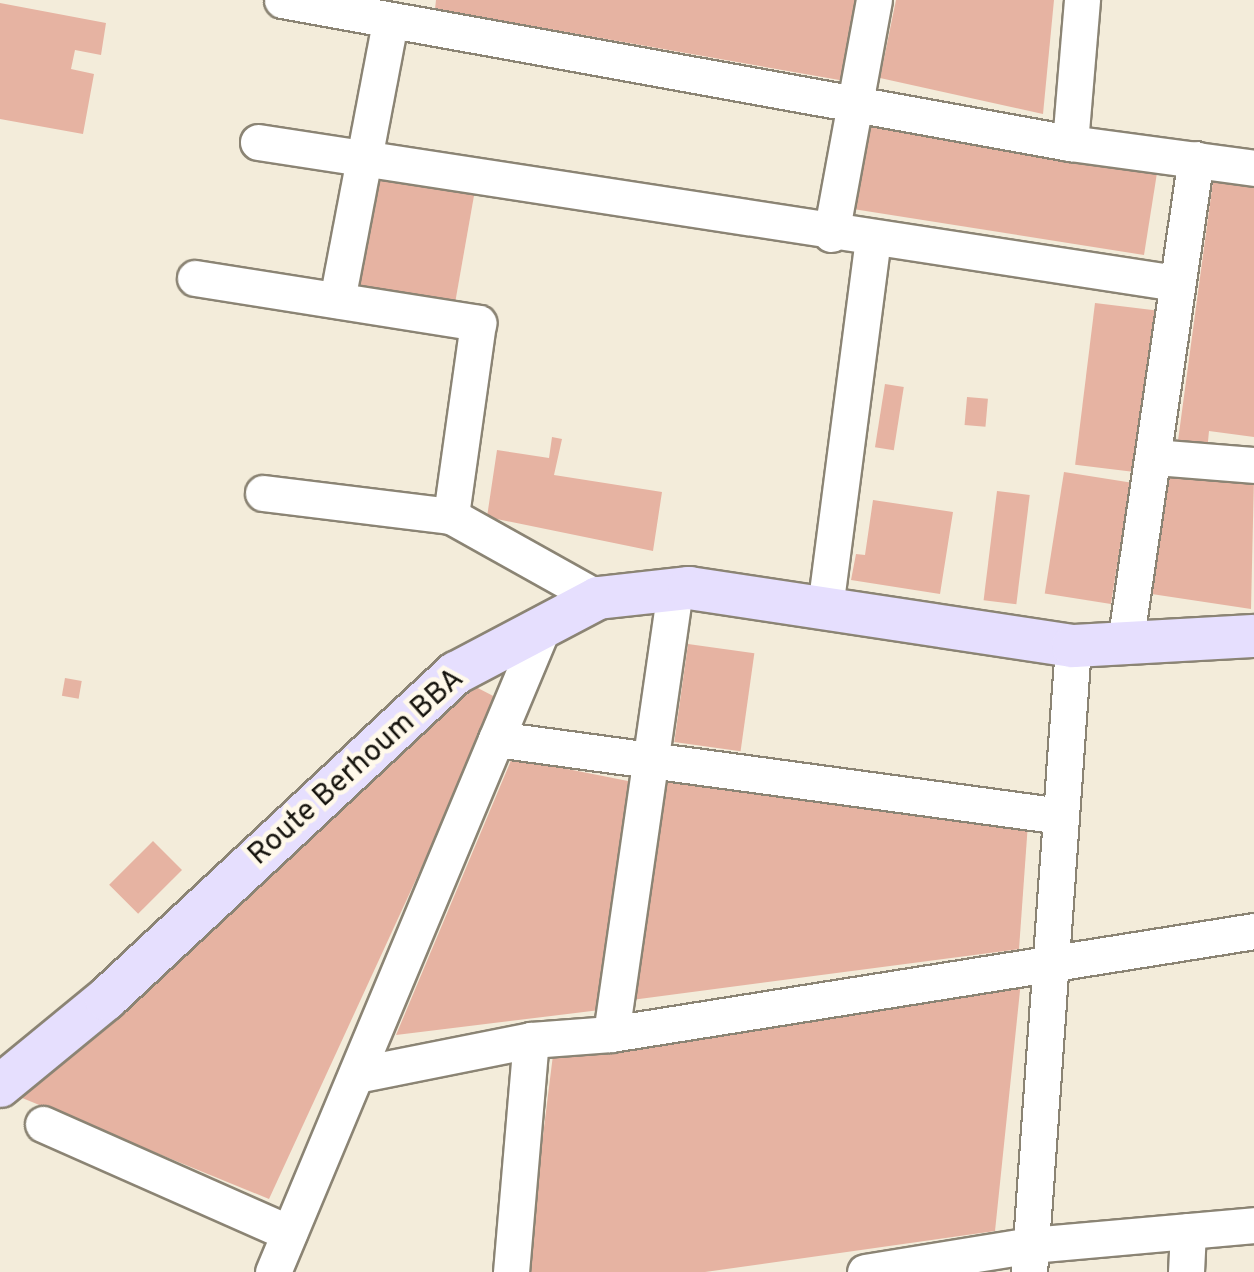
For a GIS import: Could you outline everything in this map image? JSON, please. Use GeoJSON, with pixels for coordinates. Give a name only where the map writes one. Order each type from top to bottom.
{"type":"FeatureCollection","features":[{"type":"Feature","properties":{"kind":"main road","name":"Route Berhoum BBA"},"geometry":{"type":"LineString","coordinates":[[0,1086],[106,998],[456,673],[598,598],[676,589],[1072,646],[1254,636]]}},
{"type":"Feature","properties":{"kind":"street"},"geometry":{"type":"LineString","coordinates":[[282,0],[411,17],[853,105],[1070,143],[1254,168]]}},
{"type":"Feature","properties":{"kind":"street"},"geometry":{"type":"LineString","coordinates":[[831,234],[874,0]]}},
{"type":"Feature","properties":{"kind":"street"},"geometry":{"type":"LineString","coordinates":[[1070,143],[1082,0]]}},
{"type":"Feature","properties":{"kind":"street"},"geometry":{"type":"LineString","coordinates":[[337,300],[366,159],[411,17]]}},
{"type":"Feature","properties":{"kind":"street"},"geometry":{"type":"LineString","coordinates":[[258,142],[831,234],[1176,284]]}},
{"type":"Feature","properties":{"kind":"street"},"geometry":{"type":"LineString","coordinates":[[1124,644],[1155,456],[1196,159]]}},
{"type":"Feature","properties":{"kind":"street"},"geometry":{"type":"LineString","coordinates":[[824,608],[873,240]]}},
{"type":"Feature","properties":{"kind":"street"},"geometry":{"type":"LineString","coordinates":[[196,278],[478,323],[451,516]]}},
{"type":"Feature","properties":{"kind":"street"},"geometry":{"type":"LineString","coordinates":[[1155,456],[1254,465]]}},
{"type":"Feature","properties":{"kind":"street"},"geometry":{"type":"LineString","coordinates":[[263,494],[451,516],[598,598]]}},
{"type":"Feature","properties":{"kind":"street"},"geometry":{"type":"LineString","coordinates":[[611,1034],[676,589]]}},
{"type":"Feature","properties":{"kind":"street"},"geometry":{"type":"LineString","coordinates":[[272,1272],[543,627]]}},
{"type":"Feature","properties":{"kind":"street"},"geometry":{"type":"LineString","coordinates":[[1030,1259],[1072,646]]}},
{"type":"Feature","properties":{"kind":"street"},"geometry":{"type":"LineString","coordinates":[[496,740],[1061,816]]}},
{"type":"Feature","properties":{"kind":"street"},"geometry":{"type":"LineString","coordinates":[[356,1075],[531,1040],[611,1034],[1254,931]]}},
{"type":"Feature","properties":{"kind":"street"},"geometry":{"type":"LineString","coordinates":[[511,1272],[531,1040]]}},
{"type":"Feature","properties":{"kind":"street"},"geometry":{"type":"LineString","coordinates":[[44,1124],[289,1232]]}},
{"type":"Feature","properties":{"kind":"street"},"geometry":{"type":"LineString","coordinates":[[865,1272],[1030,1259],[1188,1231],[1254,1224]]}},
{"type":"Feature","properties":{"kind":"street"},"geometry":{"type":"LineString","coordinates":[[1186,1272],[1188,1231]]}},
{"type":"Feature","properties":{"kind":"building"},"geometry":{"type":"Polygon","coordinates":[[[436,0],[861,0],[845,81],[435,9],[436,0]]]}},
{"type":"Feature","properties":{"kind":"building"},"geometry":{"type":"Polygon","coordinates":[[[896,0],[1054,0],[1043,114],[880,78],[896,0]]]}},
{"type":"Feature","properties":{"kind":"building"},"geometry":{"type":"Polygon","coordinates":[[[0,3],[106,23],[101,55],[75,50],[71,69],[94,74],[83,134],[0,119],[0,3]]]}},
{"type":"Feature","properties":{"kind":"building"},"geometry":{"type":"Polygon","coordinates":[[[860,124],[1157,171],[1144,255],[847,208],[860,124]]]}},
{"type":"Feature","properties":{"kind":"building"},"geometry":{"type":"Polygon","coordinates":[[[368,169],[475,188],[453,313],[346,294],[368,169]]]}},
{"type":"Feature","properties":{"kind":"building"},"geometry":{"type":"Polygon","coordinates":[[[1213,181],[1254,186],[1254,437],[1209,431],[1207,452],[1177,448],[1213,181]]]}},
{"type":"Feature","properties":{"kind":"building"},"geometry":{"type":"Polygon","coordinates":[[[1095,303],[1159,311],[1139,473],[1075,465],[1095,303]]]}},
{"type":"Feature","properties":{"kind":"building"},"geometry":{"type":"Polygon","coordinates":[[[885,384],[904,387],[894,450],[875,447],[885,384]]]}},
{"type":"Feature","properties":{"kind":"building"},"geometry":{"type":"Polygon","coordinates":[[[967,397],[988,399],[985,427],[965,425],[967,397]]]}},
{"type":"Feature","properties":{"kind":"building"},"geometry":{"type":"Polygon","coordinates":[[[552,437],[562,439],[554,475],[662,492],[653,551],[487,517],[497,450],[549,458],[552,437]]]}},
{"type":"Feature","properties":{"kind":"building"},"geometry":{"type":"Polygon","coordinates":[[[1165,463],[1254,476],[1251,609],[1145,593],[1165,463]]]}},
{"type":"Feature","properties":{"kind":"building"},"geometry":{"type":"Polygon","coordinates":[[[1064,472],[1130,482],[1111,604],[1045,593],[1064,472]]]}},
{"type":"Feature","properties":{"kind":"building"},"geometry":{"type":"Polygon","coordinates":[[[997,491],[1030,495],[1016,604],[984,600],[997,491]]]}},
{"type":"Feature","properties":{"kind":"building"},"geometry":{"type":"Polygon","coordinates":[[[873,500],[953,512],[940,594],[851,580],[856,554],[865,555],[873,500]]]}},
{"type":"Feature","properties":{"kind":"building"},"geometry":{"type":"Polygon","coordinates":[[[688,644],[754,653],[741,751],[674,742],[688,644]]]}},
{"type":"Feature","properties":{"kind":"building"},"geometry":{"type":"Polygon","coordinates":[[[65,678],[82,681],[79,699],[62,696],[65,678]]]}},
{"type":"Feature","properties":{"kind":"building"},"geometry":{"type":"Polygon","coordinates":[[[472,685],[499,699],[269,1199],[10,1093],[472,685]]]}},
{"type":"Feature","properties":{"kind":"building"},"geometry":{"type":"Polygon","coordinates":[[[512,758],[633,782],[600,1010],[396,1035],[512,758]]]}},
{"type":"Feature","properties":{"kind":"building"},"geometry":{"type":"Polygon","coordinates":[[[660,779],[1028,823],[1019,949],[624,1001],[660,779]]]}},
{"type":"Feature","properties":{"kind":"building"},"geometry":{"type":"Polygon","coordinates":[[[153,841],[182,870],[138,914],[109,885],[153,841]]]}},
{"type":"Feature","properties":{"kind":"building"},"geometry":{"type":"Polygon","coordinates":[[[1021,981],[995,1231],[705,1272],[526,1272],[554,1047],[1021,981]]]}}]}
